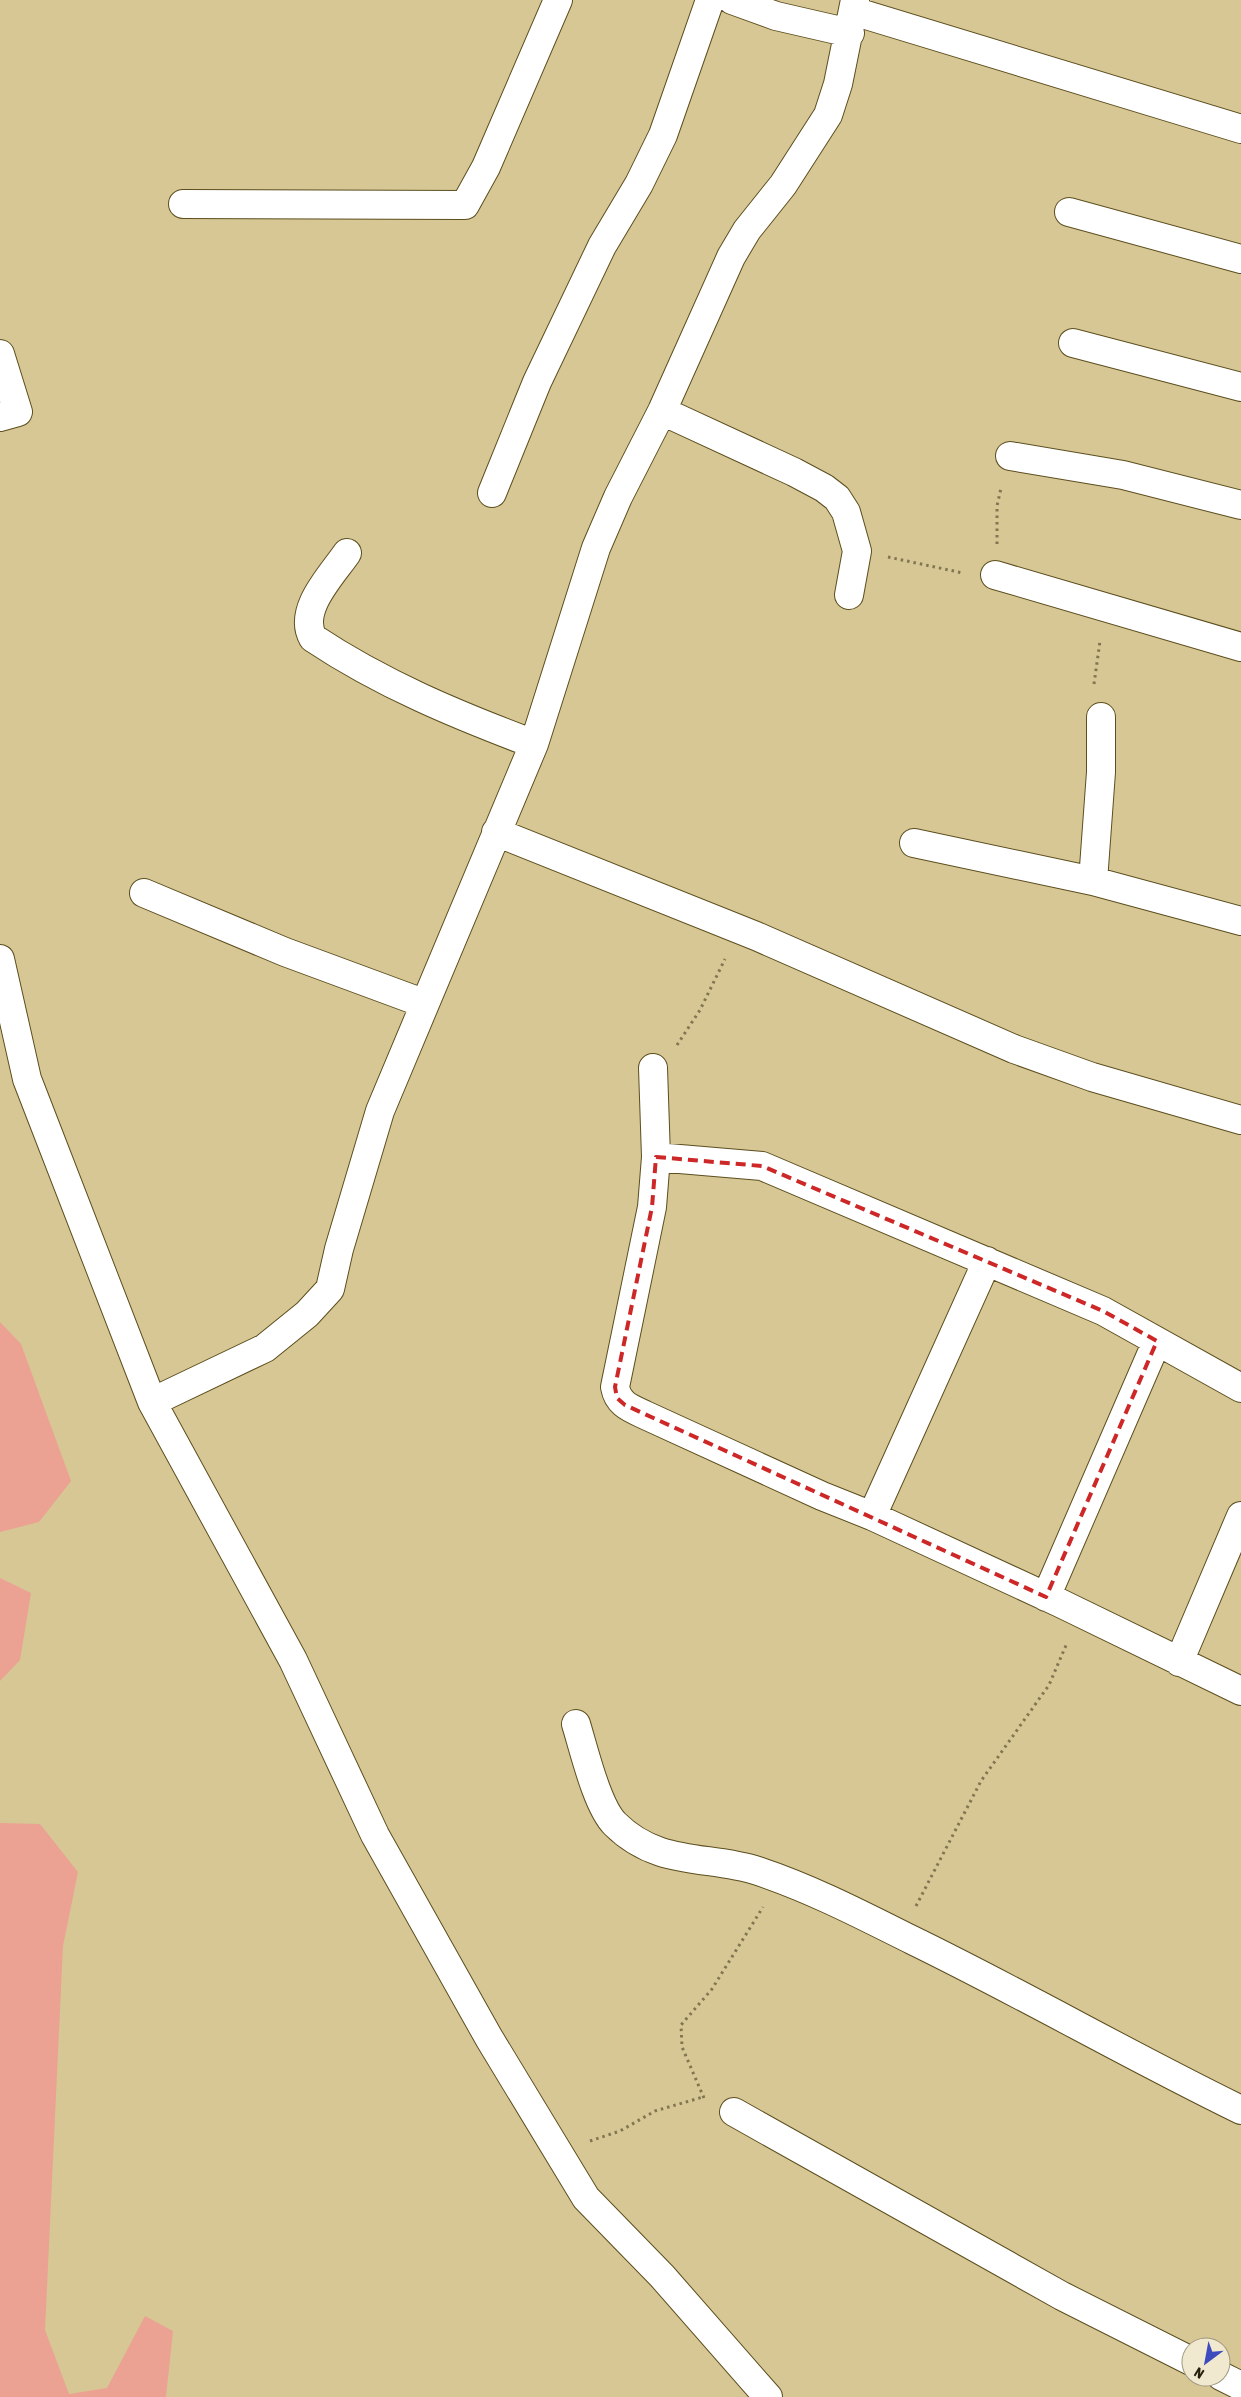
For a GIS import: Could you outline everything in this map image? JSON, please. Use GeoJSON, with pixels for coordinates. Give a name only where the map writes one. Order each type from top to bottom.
{"type":"FeatureCollection","features":[{"type":"Feature","properties":{"kind":"street"},"geometry":{"type":"LineString","coordinates":[[182,204],[465,205],[486,167],[558,0]]}},
{"type":"Feature","properties":{"kind":"street"},"geometry":{"type":"LineString","coordinates":[[492,493],[538,382],[602,246],[639,184],[663,134],[710,0]]}},
{"type":"Feature","properties":{"kind":"street"},"geometry":{"type":"LineString","coordinates":[[732,0],[776,16],[853,15],[1241,129]]}},
{"type":"Feature","properties":{"kind":"street"},"geometry":{"type":"LineString","coordinates":[[152,1402],[265,1348],[307,1314],[330,1289],[339,1249],[380,1111],[423,1003],[534,744],[596,548],[618,497],[662,411],[731,257],[747,230],[783,185],[828,115],[838,84],[853,15]]}},
{"type":"Feature","properties":{"kind":"street"},"geometry":{"type":"LineString","coordinates":[[1068,212],[1241,259]]}},
{"type":"Feature","properties":{"kind":"street"},"geometry":{"type":"LineString","coordinates":[[1074,343],[1241,387]]}},
{"type":"Feature","properties":{"kind":"street"},"geometry":{"type":"LineString","coordinates":[[0,354],[18,412],[0,417]]}},
{"type":"Feature","properties":{"kind":"street"},"geometry":{"type":"LineString","coordinates":[[662,411],[824,488],[837,498],[846,512],[857,550],[849,595]]}},
{"type":"Feature","properties":{"kind":"street"},"geometry":{"type":"LineString","coordinates":[[1010,456],[1123,475],[1241,505]]}},
{"type":"Feature","properties":{"kind":"street"},"geometry":{"type":"LineString","coordinates":[[347,553],[318,596],[309,614],[309,630],[313,638],[418,697],[473,721],[534,744]]}},
{"type":"Feature","properties":{"kind":"street"},"geometry":{"type":"LineString","coordinates":[[995,576],[1241,647]]}},
{"type":"Feature","properties":{"kind":"street"},"geometry":{"type":"LineString","coordinates":[[1093,881],[1101,772],[1101,717]]}},
{"type":"Feature","properties":{"kind":"street"},"geometry":{"type":"LineString","coordinates":[[496,832],[736,928],[1014,1049],[1092,1077],[1241,1120]]}},
{"type":"Feature","properties":{"kind":"street"},"geometry":{"type":"LineString","coordinates":[[914,842],[1093,881],[1241,921]]}},
{"type":"Feature","properties":{"kind":"street"},"geometry":{"type":"LineString","coordinates":[[144,893],[286,952],[423,1003]]}},
{"type":"Feature","properties":{"kind":"street"},"geometry":{"type":"LineString","coordinates":[[0,959],[27,1079],[152,1402],[293,1660],[375,1835],[489,2038],[586,2198],[662,2276],[768,2397]]}},
{"type":"Feature","properties":{"kind":"street"},"geometry":{"type":"LineString","coordinates":[[653,1068],[656,1157],[652,1207],[615,1387],[617,1398],[625,1405],[645,1415],[822,1496],[872,1516],[1080,1613],[1241,1692]]}},
{"type":"Feature","properties":{"kind":"street"},"geometry":{"type":"LineString","coordinates":[[656,1157],[762,1166],[1104,1311],[1241,1388]]}},
{"type":"Feature","properties":{"kind":"street"},"geometry":{"type":"LineString","coordinates":[[872,1516],[987,1261]]}},
{"type":"Feature","properties":{"kind":"street"},"geometry":{"type":"LineString","coordinates":[[1046,1597],[1157,1341]]}},
{"type":"Feature","properties":{"kind":"street"},"geometry":{"type":"LineString","coordinates":[[1178,1662],[1241,1516]]}},
{"type":"Feature","properties":{"kind":"street"},"geometry":{"type":"LineString","coordinates":[[576,1724],[603,1806],[615,1824],[632,1837],[674,1857],[750,1868],[779,1878],[901,1934],[992,1979],[1140,2059],[1241,2110]]}},
{"type":"Feature","properties":{"kind":"street"},"geometry":{"type":"LineString","coordinates":[[734,2112],[1062,2296],[1181,2356]]}},
{"type":"Feature","properties":{"kind":"path"},"geometry":{"type":"LineString","coordinates":[[857,550],[957,572],[995,576],[997,506],[1010,456]]}},
{"type":"Feature","properties":{"kind":"path"},"geometry":{"type":"LineString","coordinates":[[1101,717],[1094,684],[1104,608]]}},
{"type":"Feature","properties":{"kind":"path"},"geometry":{"type":"LineString","coordinates":[[653,1068],[675,1049],[700,1010],[726,957],[736,928]]}},
{"type":"Feature","properties":{"kind":"path"},"geometry":{"type":"LineString","coordinates":[[901,1934],[980,1781],[1049,1685],[1080,1613]]}},
{"type":"Feature","properties":{"kind":"path"},"geometry":{"type":"LineString","coordinates":[[704,2098],[682,2047],[681,2025],[712,1989],[743,1942],[779,1878]]}},
{"type":"Feature","properties":{"kind":"path"},"geometry":{"type":"LineString","coordinates":[[558,2152],[620,2131],[655,2111],[704,2098],[734,2112]]}},
{"type":"Feature","properties":{"kind":"highlighted area"},"geometry":{"type":"Polygon","coordinates":[[[656,1157],[762,1166],[1103,1311],[1157,1341],[1046,1597],[625,1405],[617,1398],[615,1387],[652,1207],[656,1157]]]}},
{"type":"Feature","properties":{"kind":"shaded area"},"geometry":{"type":"Polygon","coordinates":[[[0,1322],[21,1344],[71,1481],[39,1522],[0,1532],[0,1322]]]}},
{"type":"Feature","properties":{"kind":"shaded area"},"geometry":{"type":"Polygon","coordinates":[[[0,1578],[31,1593],[20,1660],[0,1681],[0,1578]]]}},
{"type":"Feature","properties":{"kind":"shaded area"},"geometry":{"type":"Polygon","coordinates":[[[0,1823],[40,1824],[78,1872],[63,1946],[45,2330],[69,2394],[107,2388],[145,2316],[173,2331],[166,2397],[0,2397],[0,1823]]]}}]}
